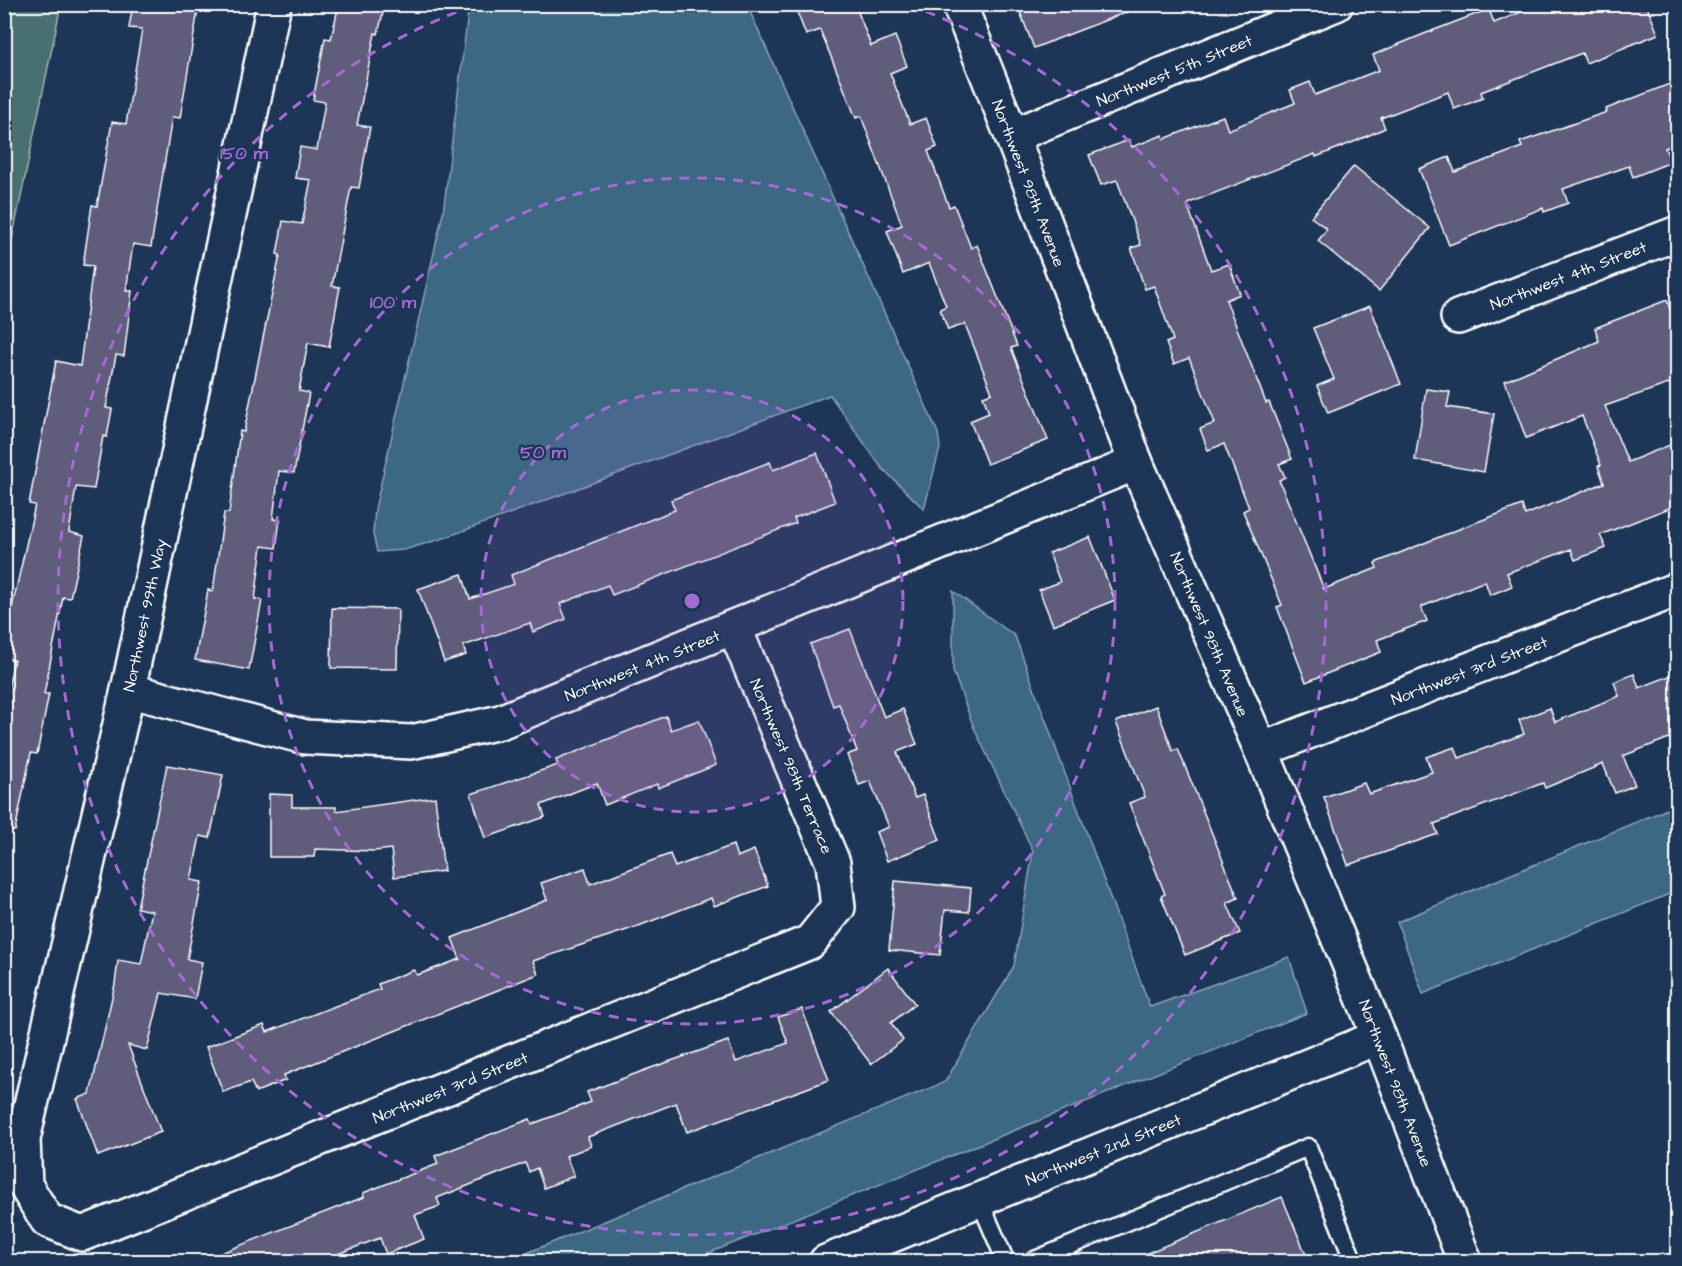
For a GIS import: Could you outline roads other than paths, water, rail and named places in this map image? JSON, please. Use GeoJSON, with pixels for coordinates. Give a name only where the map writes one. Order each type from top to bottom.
{"type":"FeatureCollection","features":[{"type":"Feature","properties":{"kind":"street","name":"Northwest 99th Way"},"geometry":{"type":"LineString","coordinates":[[47,1220],[25,1185],[23,1139],[128,690],[274,4]]}},
{"type":"Feature","properties":{"kind":"street","name":"Northwest 98th Avenue"},"geometry":{"type":"LineString","coordinates":[[959,4],[1012,136],[1136,463],[1261,750],[1379,1037],[1465,1262]]}},
{"type":"Feature","properties":{"kind":"street","name":"Northwest 5th Street"},"geometry":{"type":"LineString","coordinates":[[1012,136],[1336,4]]}},
{"type":"Feature","properties":{"kind":"street","name":"Northwest 4th Street"},"geometry":{"type":"LineString","coordinates":[[1458,317],[1677,233]]}},
{"type":"Feature","properties":{"kind":"street","name":"Northwest 4th Street"},"geometry":{"type":"LineString","coordinates":[[128,690],[305,737],[411,742],[500,722],[1136,463]]}},
{"type":"Feature","properties":{"kind":"street","name":"Northwest 3rd Street"},"geometry":{"type":"LineString","coordinates":[[1261,750],[1677,589]]}},
{"type":"Feature","properties":{"kind":"street","name":"Northwest 98th Terrace"},"geometry":{"type":"LineString","coordinates":[[734,627],[832,863],[838,907]]}},
{"type":"Feature","properties":{"kind":"street","name":"Northwest 3rd Street"},"geometry":{"type":"LineString","coordinates":[[47,1220],[82,1234],[810,942],[838,907]]}},
{"type":"Feature","properties":{"kind":"street","name":"Northwest 2nd Street"},"geometry":{"type":"LineString","coordinates":[[826,1262],[1379,1037]]}},
{"type":"Feature","properties":{"kind":"lane"},"geometry":{"type":"LineString","coordinates":[[1030,1262],[1308,1147],[1354,1262]]}},
{"type":"Feature","properties":{"kind":"lane"},"geometry":{"type":"LineString","coordinates":[[979,1199],[1006,1262]]}},
{"type":"Feature","properties":{"kind":"water"},"geometry":{"type":"Polygon","coordinates":[[[469,5],[747,5],[938,433],[940,448],[924,509],[881,467],[830,395],[444,538],[404,550],[377,552],[373,534],[375,509],[443,213],[469,5]]]}},
{"type":"Feature","properties":{"kind":"water"},"geometry":{"type":"Polygon","coordinates":[[[953,591],[1015,636],[1150,1007],[1289,957],[1307,1013],[689,1261],[507,1261],[945,1082],[1014,966],[1033,851],[974,728],[953,671],[953,591]]]}},
{"type":"Feature","properties":{"kind":"water"},"geometry":{"type":"Polygon","coordinates":[[[1677,805],[1677,891],[1423,994],[1397,922],[1677,805]]]}}]}
